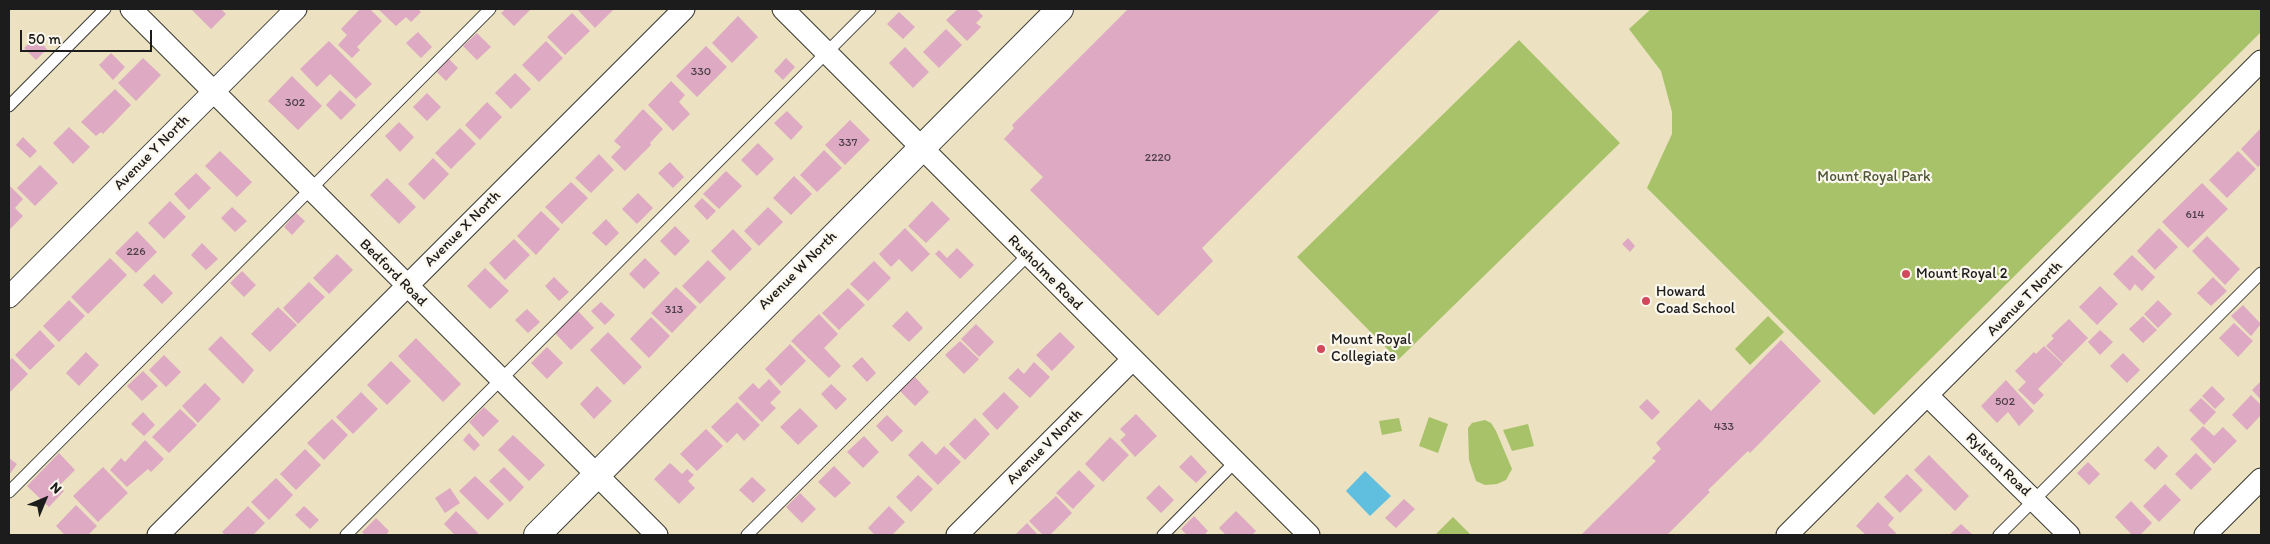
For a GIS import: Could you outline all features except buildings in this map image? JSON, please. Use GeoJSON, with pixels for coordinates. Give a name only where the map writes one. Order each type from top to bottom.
{"type":"FeatureCollection","features":[{"type":"Feature","properties":{"kind":"street","name":"Bedford Road"},"geometry":{"type":"LineString","coordinates":[[130,9],[214,90],[406,286],[657,535]]}},
{"type":"Feature","properties":{"kind":"street","name":"Avenue Y North"},"geometry":{"type":"LineString","coordinates":[[9,297],[296,9]]}},
{"type":"Feature","properties":{"kind":"street","name":"Avenue X North"},"geometry":{"type":"LineString","coordinates":[[158,535],[684,9]]}},
{"type":"Feature","properties":{"kind":"street","name":"Rusholme Road"},"geometry":{"type":"LineString","coordinates":[[783,9],[1309,535]]}},
{"type":"Feature","properties":{"kind":"street","name":"Avenue W North"},"geometry":{"type":"LineString","coordinates":[[538,535],[1060,9]]}},
{"type":"Feature","properties":{"kind":"street","name":"Avenue T North"},"geometry":{"type":"LineString","coordinates":[[1787,535],[2261,61]]}},
{"type":"Feature","properties":{"kind":"street","name":"Avenue V North"},"geometry":{"type":"LineString","coordinates":[[957,535],[1132,360]]}},
{"type":"Feature","properties":{"kind":"street","name":"Rylston Road"},"geometry":{"type":"LineString","coordinates":[[1928,396],[2069,535]]}},
{"type":"Feature","properties":{"kind":"street"},"geometry":{"type":"LineString","coordinates":[[2205,535],[2261,479]]}},
{"type":"Feature","properties":{"kind":"lane"},"geometry":{"type":"LineString","coordinates":[[9,106],[105,9]]}},
{"type":"Feature","properties":{"kind":"lane"},"geometry":{"type":"LineString","coordinates":[[9,492],[490,9]]}},
{"type":"Feature","properties":{"kind":"lane"},"geometry":{"type":"LineString","coordinates":[[346,535],[870,9]]}},
{"type":"Feature","properties":{"kind":"lane"},"geometry":{"type":"LineString","coordinates":[[747,535],[1028,255]]}},
{"type":"Feature","properties":{"kind":"lane"},"geometry":{"type":"LineString","coordinates":[[1999,535],[2261,273]]}},
{"type":"Feature","properties":{"kind":"lane"},"geometry":{"type":"LineString","coordinates":[[1163,535],[1236,462]]}},
{"type":"Feature","properties":{"kind":"green space","name":"Mount Royal Park"},"geometry":{"type":"Polygon","coordinates":[[[1651,9],[2261,9],[2261,32],[1874,415],[1647,188],[1672,134],[1672,112],[1661,71],[1629,29],[1651,9]]]}},
{"type":"Feature","properties":{"kind":"green space"},"geometry":{"type":"Polygon","coordinates":[[[1519,40],[1620,143],[1398,360],[1297,257],[1519,40]]]}},
{"type":"Feature","properties":{"kind":"green space"},"geometry":{"type":"Polygon","coordinates":[[[1768,316],[1784,332],[1750,365],[1735,349],[1768,316]]]}},
{"type":"Feature","properties":{"kind":"green space"},"geometry":{"type":"Polygon","coordinates":[[[1429,417],[1448,424],[1438,453],[1419,446],[1429,417]]]}},
{"type":"Feature","properties":{"kind":"green space"},"geometry":{"type":"Polygon","coordinates":[[[1399,418],[1402,431],[1382,435],[1379,421],[1399,418]]]}},
{"type":"Feature","properties":{"kind":"green space"},"geometry":{"type":"Polygon","coordinates":[[[1485,420],[1491,423],[1496,431],[1512,469],[1506,480],[1497,484],[1485,485],[1476,481],[1469,460],[1468,428],[1472,423],[1485,420]]]}},
{"type":"Feature","properties":{"kind":"green space"},"geometry":{"type":"Polygon","coordinates":[[[1528,424],[1534,446],[1512,451],[1503,430],[1528,424]]]}},
{"type":"Feature","properties":{"kind":"green space"},"geometry":{"type":"Polygon","coordinates":[[[1453,517],[1471,535],[1435,535],[1453,517]]]}},
{"type":"Feature","properties":{"kind":"water"},"geometry":{"type":"Polygon","coordinates":[[[1365,471],[1391,496],[1370,516],[1346,491],[1365,471]]]}},
{"type":"Feature","properties":{"kind":"place","name":"Mount Royal 2"},"geometry":{"type":"Point","coordinates":[1906,274]}},
{"type":"Feature","properties":{"kind":"place","name":"Howard Coad School"},"geometry":{"type":"Point","coordinates":[1646,301]}},
{"type":"Feature","properties":{"kind":"place","name":"Mount Royal Collegiate"},"geometry":{"type":"Point","coordinates":[1321,349]}}]}
